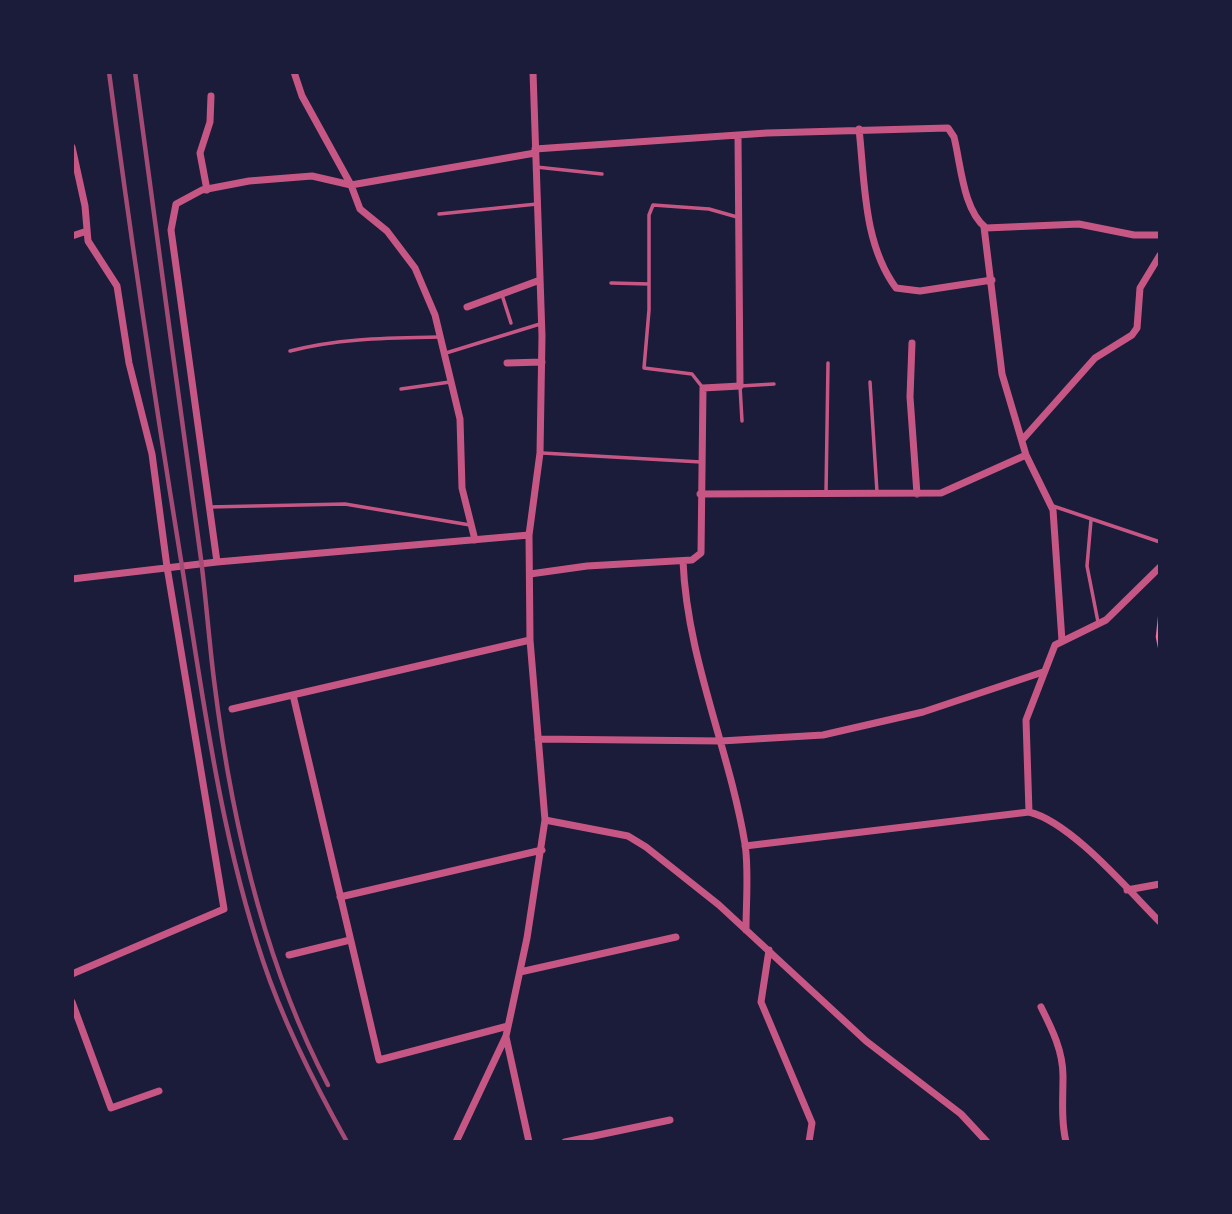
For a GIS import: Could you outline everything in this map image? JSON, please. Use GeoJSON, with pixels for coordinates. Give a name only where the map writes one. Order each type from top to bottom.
{"type":"FeatureCollection","features":[{"type":"Feature","properties":{"kind":"street"},"geometry":{"type":"LineString","coordinates":[[294,72],[302,96],[351,185],[360,209],[387,231],[415,268],[446,353],[460,419],[462,488],[475,540]]}},
{"type":"Feature","properties":{"kind":"street"},"geometry":{"type":"LineString","coordinates":[[456,1142],[506,1036],[520,972],[545,820],[530,640],[529,535],[540,453],[542,362],[533,72]]}},
{"type":"Feature","properties":{"kind":"street"},"geometry":{"type":"LineString","coordinates":[[207,190],[200,153],[210,122],[211,96]]}},
{"type":"Feature","properties":{"kind":"street"},"geometry":{"type":"LineString","coordinates":[[217,562],[171,230],[176,204],[207,190],[248,181],[312,176],[351,185],[535,151],[859,129],[948,128],[954,137],[972,209],[984,227],[1002,374],[1026,455],[1052,505],[1062,641]]}},
{"type":"Feature","properties":{"kind":"street"},"geometry":{"type":"LineString","coordinates":[[859,129],[870,232],[885,274],[896,288],[920,291],[992,280]]}},
{"type":"Feature","properties":{"kind":"street"},"geometry":{"type":"LineString","coordinates":[[530,574],[587,566],[692,561],[701,553],[703,388],[740,387],[738,136]]}},
{"type":"Feature","properties":{"kind":"street"},"geometry":{"type":"LineString","coordinates":[[72,146],[85,206],[88,241],[117,286],[129,363],[152,454],[167,567],[224,909],[72,974]]}},
{"type":"Feature","properties":{"kind":"street"},"geometry":{"type":"LineString","coordinates":[[984,227],[1005,229],[1079,224],[1134,235],[1160,235]]}},
{"type":"Feature","properties":{"kind":"street"},"geometry":{"type":"LineString","coordinates":[[72,236],[87,231]]}},
{"type":"Feature","properties":{"kind":"street"},"geometry":{"type":"LineString","coordinates":[[1023,439],[1095,358],[1132,335],[1137,328],[1140,288],[1160,255]]}},
{"type":"Feature","properties":{"kind":"street"},"geometry":{"type":"LineString","coordinates":[[467,307],[540,280]]}},
{"type":"Feature","properties":{"kind":"street"},"geometry":{"type":"LineString","coordinates":[[912,343],[910,397],[917,494]]}},
{"type":"Feature","properties":{"kind":"street"},"geometry":{"type":"LineString","coordinates":[[507,363],[542,362]]}},
{"type":"Feature","properties":{"kind":"street"},"geometry":{"type":"LineString","coordinates":[[700,494],[941,493],[1026,455]]}},
{"type":"Feature","properties":{"kind":"street"},"geometry":{"type":"LineString","coordinates":[[72,579],[217,562],[529,535]]}},
{"type":"Feature","properties":{"kind":"street"},"geometry":{"type":"LineString","coordinates":[[683,561],[696,663],[721,741],[745,846],[746,930]]}},
{"type":"Feature","properties":{"kind":"street"},"geometry":{"type":"LineString","coordinates":[[1029,812],[1024,735],[1042,672],[1055,645],[1106,620],[1160,567]]}},
{"type":"Feature","properties":{"kind":"street"},"geometry":{"type":"LineString","coordinates":[[232,709],[530,640]]}},
{"type":"Feature","properties":{"kind":"street"},"geometry":{"type":"LineString","coordinates":[[538,739],[721,741],[845,732],[889,718],[923,712],[1042,672]]}},
{"type":"Feature","properties":{"kind":"street"},"geometry":{"type":"LineString","coordinates":[[293,695],[379,1060],[508,1026]]}},
{"type":"Feature","properties":{"kind":"street"},"geometry":{"type":"LineString","coordinates":[[745,846],[1029,812],[1046,816],[1065,830],[1160,922]]}},
{"type":"Feature","properties":{"kind":"street"},"geometry":{"type":"LineString","coordinates":[[545,820],[597,828],[637,841],[688,878],[866,1041],[961,1114],[987,1142]]}},
{"type":"Feature","properties":{"kind":"street"},"geometry":{"type":"LineString","coordinates":[[340,897],[542,850]]}},
{"type":"Feature","properties":{"kind":"street"},"geometry":{"type":"LineString","coordinates":[[1127,890],[1160,884]]}},
{"type":"Feature","properties":{"kind":"street"},"geometry":{"type":"LineString","coordinates":[[520,972],[676,937]]}},
{"type":"Feature","properties":{"kind":"street"},"geometry":{"type":"LineString","coordinates":[[289,955],[350,940]]}},
{"type":"Feature","properties":{"kind":"street"},"geometry":{"type":"LineString","coordinates":[[769,950],[761,1002],[812,1123],[809,1142]]}},
{"type":"Feature","properties":{"kind":"street"},"geometry":{"type":"LineString","coordinates":[[72,1002],[111,1108],[159,1091]]}},
{"type":"Feature","properties":{"kind":"street"},"geometry":{"type":"LineString","coordinates":[[1041,1007],[1056,1037],[1063,1073],[1062,1103],[1066,1142]]}},
{"type":"Feature","properties":{"kind":"street"},"geometry":{"type":"LineString","coordinates":[[506,1036],[529,1142]]}},
{"type":"Feature","properties":{"kind":"street"},"geometry":{"type":"LineString","coordinates":[[565,1142],[670,1120]]}},
{"type":"Feature","properties":{"kind":"street"},"geometry":{"type":"LineString","coordinates":[[615,1132],[618,1142]]}},
{"type":"Feature","properties":{"kind":"lane"},"geometry":{"type":"LineString","coordinates":[[536,167],[602,174]]}},
{"type":"Feature","properties":{"kind":"lane"},"geometry":{"type":"LineString","coordinates":[[439,214],[537,204]]}},
{"type":"Feature","properties":{"kind":"lane"},"geometry":{"type":"LineString","coordinates":[[703,388],[692,374],[643,368],[649,284],[649,215],[653,205],[709,209],[737,217]]}},
{"type":"Feature","properties":{"kind":"lane"},"geometry":{"type":"LineString","coordinates":[[611,282],[649,284]]}},
{"type":"Feature","properties":{"kind":"lane"},"geometry":{"type":"LineString","coordinates":[[501,294],[511,323]]}},
{"type":"Feature","properties":{"kind":"lane"},"geometry":{"type":"LineString","coordinates":[[446,353],[542,324]]}},
{"type":"Feature","properties":{"kind":"lane"},"geometry":{"type":"LineString","coordinates":[[290,351],[316,344],[365,339],[441,337]]}},
{"type":"Feature","properties":{"kind":"lane"},"geometry":{"type":"LineString","coordinates":[[826,495],[828,363]]}},
{"type":"Feature","properties":{"kind":"lane"},"geometry":{"type":"LineString","coordinates":[[401,388],[452,382]]}},
{"type":"Feature","properties":{"kind":"lane"},"geometry":{"type":"LineString","coordinates":[[870,382],[877,494]]}},
{"type":"Feature","properties":{"kind":"lane"},"geometry":{"type":"LineString","coordinates":[[742,421],[740,387],[774,384]]}},
{"type":"Feature","properties":{"kind":"lane"},"geometry":{"type":"LineString","coordinates":[[540,453],[701,462]]}},
{"type":"Feature","properties":{"kind":"lane"},"geometry":{"type":"LineString","coordinates":[[208,507],[345,504],[472,525]]}},
{"type":"Feature","properties":{"kind":"lane"},"geometry":{"type":"LineString","coordinates":[[1052,505],[1160,542]]}},
{"type":"Feature","properties":{"kind":"lane"},"geometry":{"type":"LineString","coordinates":[[1091,520],[1087,566],[1099,624]]}},
{"type":"Feature","properties":{"kind":"path"},"geometry":{"type":"LineString","coordinates":[[1160,610],[1157,636],[1160,652]]}},
{"type":"Feature","properties":{"kind":"railway"},"geometry":{"type":"LineString","coordinates":[[109,72],[161,434],[223,811],[248,911],[271,985],[301,1054],[347,1142]]}},
{"type":"Feature","properties":{"kind":"railway"},"geometry":{"type":"LineString","coordinates":[[135,72],[201,559],[214,680],[230,784],[240,836],[268,939],[305,1038],[328,1085]]}}]}
